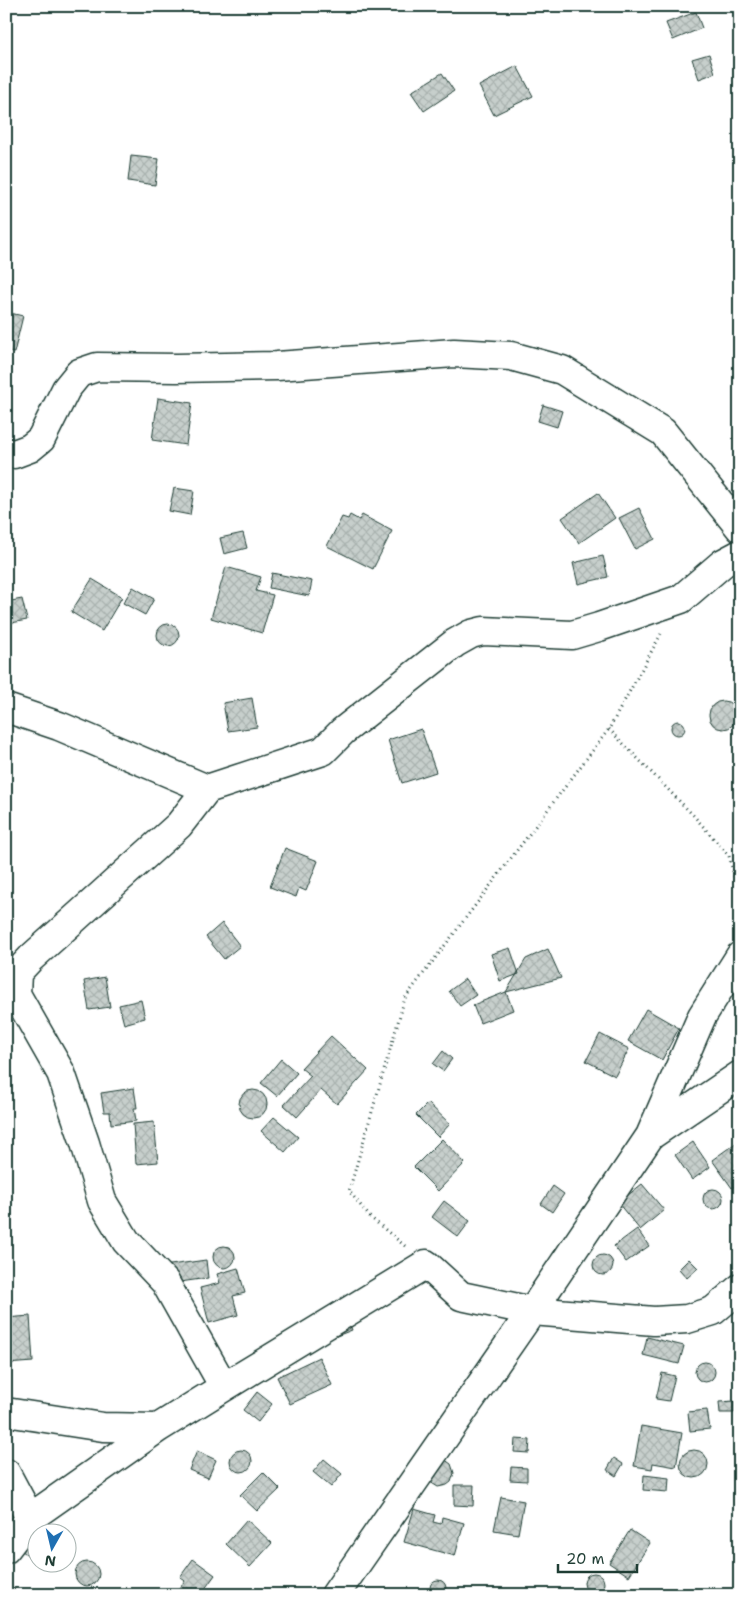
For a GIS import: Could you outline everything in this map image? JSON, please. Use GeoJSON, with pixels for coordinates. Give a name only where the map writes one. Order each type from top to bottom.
{"type":"FeatureCollection","features":[{"type":"Feature","properties":{"kind":"street"},"geometry":{"type":"LineString","coordinates":[[6,452],[14,454],[30,448],[41,439],[66,389],[79,373],[97,367],[277,366],[454,353],[511,356],[562,370],[663,432],[740,528]]}},
{"type":"Feature","properties":{"kind":"street"},"geometry":{"type":"LineString","coordinates":[[224,1386],[165,1282],[126,1241],[102,1201],[85,1143],[61,1073],[16,994],[17,973],[31,958],[179,824],[207,789],[323,751],[338,735],[454,643],[471,634],[483,631],[572,635],[681,599],[723,563],[740,554]]}},
{"type":"Feature","properties":{"kind":"street"},"geometry":{"type":"LineString","coordinates":[[6,708],[59,726],[207,789]]}},
{"type":"Feature","properties":{"kind":"street"},"geometry":{"type":"LineString","coordinates":[[335,1595],[532,1311],[650,1136],[702,1016],[740,956]]}},
{"type":"Feature","properties":{"kind":"street"},"geometry":{"type":"LineString","coordinates":[[650,1136],[740,1075]]}},
{"type":"Feature","properties":{"kind":"street"},"geometry":{"type":"LineString","coordinates":[[6,1549],[30,1518],[158,1428],[426,1264],[461,1296],[532,1311],[654,1321],[687,1318],[713,1311],[740,1288]]}},
{"type":"Feature","properties":{"kind":"street"},"geometry":{"type":"LineString","coordinates":[[6,1412],[103,1426],[158,1428]]}},
{"type":"Feature","properties":{"kind":"street"},"geometry":{"type":"LineString","coordinates":[[6,1473],[30,1518]]}},
{"type":"Feature","properties":{"kind":"path"},"geometry":{"type":"LineString","coordinates":[[426,1264],[370,1216],[349,1191],[405,998],[609,729],[681,599]]}},
{"type":"Feature","properties":{"kind":"path"},"geometry":{"type":"LineString","coordinates":[[609,729],[694,816],[729,856],[740,899]]}},
{"type":"Feature","properties":{"kind":"building"},"geometry":{"type":"Polygon","coordinates":[[[371,6],[391,6],[391,8],[372,12],[371,6]]]}},
{"type":"Feature","properties":{"kind":"building"},"geometry":{"type":"Polygon","coordinates":[[[696,12],[702,28],[673,40],[666,23],[696,12]]]}},
{"type":"Feature","properties":{"kind":"building"},"geometry":{"type":"Polygon","coordinates":[[[709,54],[715,73],[699,79],[692,59],[709,54]]]}},
{"type":"Feature","properties":{"kind":"building"},"geometry":{"type":"Polygon","coordinates":[[[517,66],[533,96],[494,115],[479,86],[517,66]]]}},
{"type":"Feature","properties":{"kind":"building"},"geometry":{"type":"Polygon","coordinates":[[[442,73],[454,91],[424,111],[411,92],[442,73]]]}},
{"type":"Feature","properties":{"kind":"building"},"geometry":{"type":"Polygon","coordinates":[[[131,156],[159,159],[155,185],[128,181],[131,156]]]}},
{"type":"Feature","properties":{"kind":"building"},"geometry":{"type":"Polygon","coordinates":[[[6,312],[23,316],[14,353],[6,351],[6,312]]]}},
{"type":"Feature","properties":{"kind":"building"},"geometry":{"type":"Polygon","coordinates":[[[158,398],[192,403],[186,445],[152,440],[158,398]]]}},
{"type":"Feature","properties":{"kind":"building"},"geometry":{"type":"Polygon","coordinates":[[[543,405],[562,411],[557,427],[538,421],[543,405]]]}},
{"type":"Feature","properties":{"kind":"building"},"geometry":{"type":"Polygon","coordinates":[[[174,488],[194,491],[190,515],[169,511],[174,488]]]}},
{"type":"Feature","properties":{"kind":"building"},"geometry":{"type":"Polygon","coordinates":[[[598,493],[615,518],[579,543],[562,518],[598,493]]]}},
{"type":"Feature","properties":{"kind":"building"},"geometry":{"type":"Polygon","coordinates":[[[639,508],[655,539],[635,549],[619,518],[639,508]]]}},
{"type":"Feature","properties":{"kind":"building"},"geometry":{"type":"Polygon","coordinates":[[[350,515],[359,520],[362,515],[392,531],[373,569],[327,546],[342,517],[348,519],[350,515]]]}},
{"type":"Feature","properties":{"kind":"building"},"geometry":{"type":"Polygon","coordinates":[[[243,533],[247,548],[224,554],[220,538],[243,533]]]}},
{"type":"Feature","properties":{"kind":"building"},"geometry":{"type":"Polygon","coordinates":[[[603,556],[608,577],[578,584],[573,563],[603,556]]]}},
{"type":"Feature","properties":{"kind":"building"},"geometry":{"type":"Polygon","coordinates":[[[226,567],[261,577],[256,591],[273,595],[262,633],[211,618],[226,567]]]}},
{"type":"Feature","properties":{"kind":"building"},"geometry":{"type":"Polygon","coordinates":[[[272,573],[312,581],[309,596],[269,588],[272,573]]]}},
{"type":"Feature","properties":{"kind":"building"},"geometry":{"type":"Polygon","coordinates":[[[92,579],[122,597],[102,631],[71,612],[92,579]]]}},
{"type":"Feature","properties":{"kind":"building"},"geometry":{"type":"Polygon","coordinates":[[[133,587],[154,599],[145,615],[123,603],[133,587]]]}},
{"type":"Feature","properties":{"kind":"building"},"geometry":{"type":"Polygon","coordinates":[[[22,599],[27,620],[6,624],[6,602],[22,599]]]}},
{"type":"Feature","properties":{"kind":"building"},"geometry":{"type":"Polygon","coordinates":[[[168,624],[176,627],[179,635],[176,643],[168,646],[160,643],[157,635],[160,627],[168,624]]]}},
{"type":"Feature","properties":{"kind":"building"},"geometry":{"type":"Polygon","coordinates":[[[252,698],[257,727],[228,731],[223,703],[252,698]]]}},
{"type":"Feature","properties":{"kind":"building"},"geometry":{"type":"Polygon","coordinates":[[[723,701],[733,705],[737,715],[733,725],[723,729],[713,725],[709,715],[713,705],[723,701]]]}},
{"type":"Feature","properties":{"kind":"building"},"geometry":{"type":"Polygon","coordinates":[[[675,721],[681,721],[685,728],[681,735],[675,735],[671,731],[671,725],[675,721]]]}},
{"type":"Feature","properties":{"kind":"building"},"geometry":{"type":"Polygon","coordinates":[[[421,729],[436,772],[402,783],[388,740],[421,729]]]}},
{"type":"Feature","properties":{"kind":"building"},"geometry":{"type":"Polygon","coordinates":[[[6,824],[11,826],[6,838],[6,824]]]}},
{"type":"Feature","properties":{"kind":"building"},"geometry":{"type":"Polygon","coordinates":[[[285,848],[318,861],[306,891],[299,888],[296,897],[270,887],[285,848]]]}},
{"type":"Feature","properties":{"kind":"building"},"geometry":{"type":"Polygon","coordinates":[[[222,923],[240,946],[224,959],[206,937],[222,923]]]}},
{"type":"Feature","properties":{"kind":"building"},"geometry":{"type":"Polygon","coordinates":[[[510,948],[519,974],[500,981],[491,954],[510,948]]]}},
{"type":"Feature","properties":{"kind":"building"},"geometry":{"type":"Polygon","coordinates":[[[548,949],[561,978],[506,992],[526,959],[548,949]]]}},
{"type":"Feature","properties":{"kind":"building"},"geometry":{"type":"Polygon","coordinates":[[[105,977],[110,1007],[89,1010],[84,981],[105,977]]]}},
{"type":"Feature","properties":{"kind":"building"},"geometry":{"type":"Polygon","coordinates":[[[465,979],[476,995],[460,1006],[449,991],[465,979]]]}},
{"type":"Feature","properties":{"kind":"building"},"geometry":{"type":"Polygon","coordinates":[[[506,992],[513,1010],[480,1023],[473,1005],[506,992]]]}},
{"type":"Feature","properties":{"kind":"building"},"geometry":{"type":"Polygon","coordinates":[[[141,1000],[145,1018],[124,1024],[119,1005],[141,1000]]]}},
{"type":"Feature","properties":{"kind":"building"},"geometry":{"type":"Polygon","coordinates":[[[646,1009],[679,1028],[662,1060],[628,1041],[646,1009]]]}},
{"type":"Feature","properties":{"kind":"building"},"geometry":{"type":"Polygon","coordinates":[[[600,1034],[629,1049],[615,1076],[586,1061],[600,1034]]]}},
{"type":"Feature","properties":{"kind":"building"},"geometry":{"type":"Polygon","coordinates":[[[331,1036],[368,1070],[337,1104],[321,1090],[297,1117],[284,1105],[311,1076],[301,1068],[331,1036]]]}},
{"type":"Feature","properties":{"kind":"building"},"geometry":{"type":"Polygon","coordinates":[[[443,1051],[452,1059],[443,1071],[433,1064],[443,1051]]]}},
{"type":"Feature","properties":{"kind":"building"},"geometry":{"type":"Polygon","coordinates":[[[281,1059],[297,1073],[277,1096],[261,1083],[281,1059]]]}},
{"type":"Feature","properties":{"kind":"building"},"geometry":{"type":"Polygon","coordinates":[[[134,1088],[137,1108],[134,1108],[136,1121],[111,1124],[110,1112],[104,1112],[101,1093],[134,1088]]]}},
{"type":"Feature","properties":{"kind":"building"},"geometry":{"type":"Polygon","coordinates":[[[253,1090],[263,1094],[267,1104],[263,1114],[253,1118],[243,1114],[239,1104],[243,1094],[253,1090]]]}},
{"type":"Feature","properties":{"kind":"building"},"geometry":{"type":"Polygon","coordinates":[[[428,1103],[450,1124],[438,1137],[416,1115],[428,1103]]]}},
{"type":"Feature","properties":{"kind":"building"},"geometry":{"type":"Polygon","coordinates":[[[274,1117],[298,1137],[285,1152],[261,1131],[274,1117]]]}},
{"type":"Feature","properties":{"kind":"building"},"geometry":{"type":"Polygon","coordinates":[[[154,1122],[158,1162],[136,1164],[133,1124],[154,1122]]]}},
{"type":"Feature","properties":{"kind":"building"},"geometry":{"type":"Polygon","coordinates":[[[442,1139],[465,1163],[438,1191],[414,1167],[442,1139]]]}},
{"type":"Feature","properties":{"kind":"building"},"geometry":{"type":"Polygon","coordinates":[[[740,1140],[740,1182],[732,1188],[712,1160],[740,1140]]]}},
{"type":"Feature","properties":{"kind":"building"},"geometry":{"type":"Polygon","coordinates":[[[693,1142],[710,1167],[692,1180],[675,1155],[693,1142]]]}},
{"type":"Feature","properties":{"kind":"building"},"geometry":{"type":"Polygon","coordinates":[[[642,1184],[664,1210],[640,1230],[618,1203],[642,1184]]]}},
{"type":"Feature","properties":{"kind":"building"},"geometry":{"type":"Polygon","coordinates":[[[553,1186],[564,1194],[552,1212],[541,1204],[553,1186]]]}},
{"type":"Feature","properties":{"kind":"building"},"geometry":{"type":"Polygon","coordinates":[[[713,1189],[720,1192],[723,1199],[720,1206],[713,1209],[706,1206],[703,1199],[706,1192],[713,1189]]]}},
{"type":"Feature","properties":{"kind":"building"},"geometry":{"type":"Polygon","coordinates":[[[444,1201],[470,1221],[458,1237],[432,1217],[444,1201]]]}},
{"type":"Feature","properties":{"kind":"building"},"geometry":{"type":"Polygon","coordinates":[[[637,1229],[649,1246],[626,1262],[614,1246],[637,1229]]]}},
{"type":"Feature","properties":{"kind":"building"},"geometry":{"type":"Polygon","coordinates":[[[220,1246],[228,1246],[235,1253],[235,1261],[228,1268],[220,1268],[213,1261],[213,1253],[220,1246]]]}},
{"type":"Feature","properties":{"kind":"building"},"geometry":{"type":"Polygon","coordinates":[[[603,1255],[610,1258],[613,1265],[610,1272],[603,1275],[596,1272],[593,1265],[596,1258],[603,1255]]]}},
{"type":"Feature","properties":{"kind":"building"},"geometry":{"type":"Polygon","coordinates":[[[689,1259],[698,1268],[687,1278],[679,1269],[689,1259]]]}},
{"type":"Feature","properties":{"kind":"building"},"geometry":{"type":"Polygon","coordinates":[[[206,1260],[208,1278],[166,1284],[163,1266],[206,1260]]]}},
{"type":"Feature","properties":{"kind":"building"},"geometry":{"type":"Polygon","coordinates":[[[238,1268],[245,1293],[233,1296],[238,1315],[209,1323],[200,1288],[220,1283],[217,1274],[238,1268]]]}},
{"type":"Feature","properties":{"kind":"building"},"geometry":{"type":"Polygon","coordinates":[[[30,1316],[33,1362],[6,1364],[6,1318],[30,1316]]]}},
{"type":"Feature","properties":{"kind":"building"},"geometry":{"type":"Polygon","coordinates":[[[347,1318],[352,1330],[329,1339],[324,1328],[347,1318]]]}},
{"type":"Feature","properties":{"kind":"building"},"geometry":{"type":"Polygon","coordinates":[[[647,1337],[684,1346],[679,1364],[643,1355],[647,1337]]]}},
{"type":"Feature","properties":{"kind":"building"},"geometry":{"type":"Polygon","coordinates":[[[319,1357],[332,1385],[290,1404],[277,1377],[319,1357]]]}},
{"type":"Feature","properties":{"kind":"building"},"geometry":{"type":"Polygon","coordinates":[[[705,1362],[712,1365],[715,1372],[712,1379],[705,1382],[698,1379],[695,1372],[698,1365],[705,1362]]]}},
{"type":"Feature","properties":{"kind":"building"},"geometry":{"type":"Polygon","coordinates":[[[662,1373],[675,1376],[669,1401],[656,1399],[662,1373]]]}},
{"type":"Feature","properties":{"kind":"building"},"geometry":{"type":"Polygon","coordinates":[[[257,1392],[272,1404],[258,1422],[243,1410],[257,1392]]]}},
{"type":"Feature","properties":{"kind":"building"},"geometry":{"type":"Polygon","coordinates":[[[734,1401],[734,1413],[720,1413],[719,1402],[734,1401]]]}},
{"type":"Feature","properties":{"kind":"building"},"geometry":{"type":"Polygon","coordinates":[[[707,1410],[710,1429],[690,1431],[688,1412],[707,1410]]]}},
{"type":"Feature","properties":{"kind":"building"},"geometry":{"type":"Polygon","coordinates":[[[641,1426],[682,1433],[676,1467],[653,1463],[652,1469],[634,1466],[641,1426]]]}},
{"type":"Feature","properties":{"kind":"building"},"geometry":{"type":"Polygon","coordinates":[[[515,1439],[530,1440],[529,1453],[514,1452],[515,1439]]]}},
{"type":"Feature","properties":{"kind":"building"},"geometry":{"type":"Polygon","coordinates":[[[241,1450],[251,1457],[252,1461],[245,1471],[241,1472],[231,1465],[230,1461],[237,1451],[241,1450]]]}},
{"type":"Feature","properties":{"kind":"building"},"geometry":{"type":"Polygon","coordinates":[[[694,1450],[704,1454],[708,1464],[704,1474],[694,1478],[684,1474],[680,1464],[684,1454],[694,1450]]]}},
{"type":"Feature","properties":{"kind":"building"},"geometry":{"type":"Polygon","coordinates":[[[197,1451],[216,1460],[208,1478],[189,1470],[197,1451]]]}},
{"type":"Feature","properties":{"kind":"building"},"geometry":{"type":"Polygon","coordinates":[[[614,1458],[623,1464],[616,1476],[607,1470],[614,1458]]]}},
{"type":"Feature","properties":{"kind":"building"},"geometry":{"type":"Polygon","coordinates":[[[324,1459],[342,1474],[331,1487],[313,1472],[324,1459]]]}},
{"type":"Feature","properties":{"kind":"building"},"geometry":{"type":"Polygon","coordinates":[[[444,1459],[451,1464],[454,1473],[451,1482],[438,1487],[430,1482],[428,1478],[444,1459]]]}},
{"type":"Feature","properties":{"kind":"building"},"geometry":{"type":"Polygon","coordinates":[[[511,1467],[527,1468],[527,1481],[510,1480],[511,1467]]]}},
{"type":"Feature","properties":{"kind":"building"},"geometry":{"type":"Polygon","coordinates":[[[263,1472],[280,1489],[257,1511],[240,1495],[263,1472]]]}},
{"type":"Feature","properties":{"kind":"building"},"geometry":{"type":"Polygon","coordinates":[[[644,1475],[669,1478],[668,1492],[643,1490],[644,1475]]]}},
{"type":"Feature","properties":{"kind":"building"},"geometry":{"type":"Polygon","coordinates":[[[454,1485],[474,1485],[473,1506],[454,1505],[454,1485]]]}},
{"type":"Feature","properties":{"kind":"building"},"geometry":{"type":"Polygon","coordinates":[[[501,1497],[524,1501],[518,1534],[494,1530],[501,1497]]]}},
{"type":"Feature","properties":{"kind":"building"},"geometry":{"type":"Polygon","coordinates":[[[414,1509],[435,1515],[433,1522],[441,1524],[442,1517],[464,1523],[455,1556],[404,1542],[414,1509]]]}},
{"type":"Feature","properties":{"kind":"building"},"geometry":{"type":"Polygon","coordinates":[[[33,1520],[38,1524],[30,1524],[33,1520]]]}},
{"type":"Feature","properties":{"kind":"building"},"geometry":{"type":"Polygon","coordinates":[[[247,1520],[272,1543],[250,1567],[226,1544],[247,1520]]]}},
{"type":"Feature","properties":{"kind":"building"},"geometry":{"type":"Polygon","coordinates":[[[28,1527],[28,1555],[14,1545],[28,1527]]]}},
{"type":"Feature","properties":{"kind":"building"},"geometry":{"type":"Polygon","coordinates":[[[630,1530],[650,1543],[629,1576],[609,1563],[630,1530]]]}},
{"type":"Feature","properties":{"kind":"building"},"geometry":{"type":"Polygon","coordinates":[[[193,1559],[215,1575],[204,1590],[211,1595],[175,1595],[185,1581],[180,1577],[193,1559]]]}},
{"type":"Feature","properties":{"kind":"building"},"geometry":{"type":"Polygon","coordinates":[[[83,1563],[91,1563],[98,1570],[98,1578],[91,1585],[83,1585],[76,1578],[75,1574],[78,1574],[78,1567],[83,1563]]]}},
{"type":"Feature","properties":{"kind":"building"},"geometry":{"type":"Polygon","coordinates":[[[594,1573],[601,1576],[604,1583],[601,1590],[594,1593],[587,1590],[584,1583],[587,1576],[594,1573]]]}},
{"type":"Feature","properties":{"kind":"building"},"geometry":{"type":"Polygon","coordinates":[[[438,1580],[446,1588],[438,1596],[430,1588],[438,1580]]]}}]}
